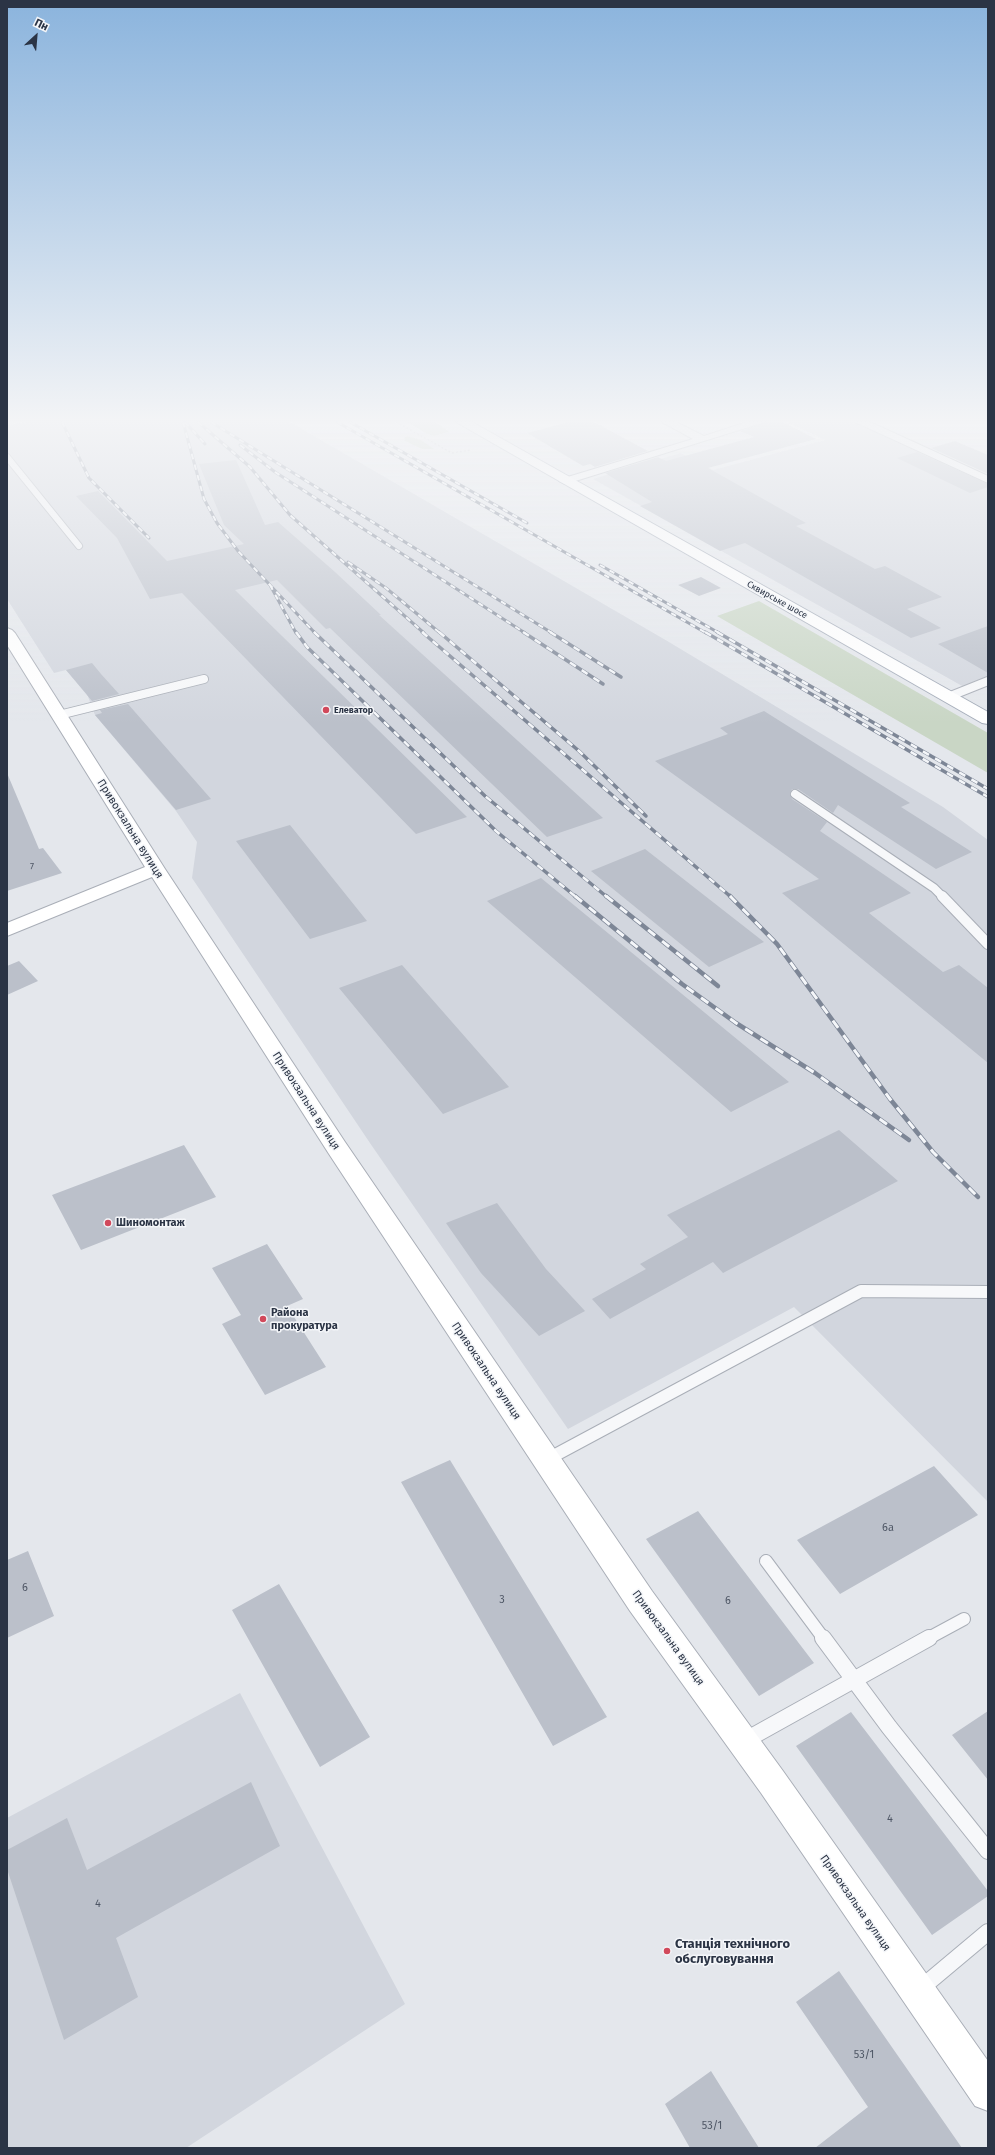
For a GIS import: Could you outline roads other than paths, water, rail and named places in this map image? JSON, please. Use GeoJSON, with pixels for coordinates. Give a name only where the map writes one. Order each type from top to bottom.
{"type":"FeatureCollection","features":[{"type":"Feature","properties":{"kind":"street","name":"Сквирське шосе"},"geometry":{"type":"LineString","coordinates":[[639,523],[988,719]]}},
{"type":"Feature","properties":{"kind":"street","name":"Привокзальна вулиця"},"geometry":{"type":"LineString","coordinates":[[7,632],[156,869],[337,1148],[546,1460],[641,1601],[742,1742],[988,2093]]}},
{"type":"Feature","properties":{"kind":"street"},"geometry":{"type":"LineString","coordinates":[[7,930],[156,869]]}},
{"type":"Feature","properties":{"kind":"lane"},"geometry":{"type":"LineString","coordinates":[[60,523],[79,546]]}},
{"type":"Feature","properties":{"kind":"lane"},"geometry":{"type":"LineString","coordinates":[[59,715],[204,679]]}},
{"type":"Feature","properties":{"kind":"lane"},"geometry":{"type":"LineString","coordinates":[[948,696],[988,681]]}},
{"type":"Feature","properties":{"kind":"lane"},"geometry":{"type":"LineString","coordinates":[[795,794],[934,888],[988,944]]}},
{"type":"Feature","properties":{"kind":"lane"},"geometry":{"type":"LineString","coordinates":[[546,1460],[861,1291],[988,1292]]}},
{"type":"Feature","properties":{"kind":"lane"},"geometry":{"type":"LineString","coordinates":[[766,1561],[889,1727],[988,1851]]}},
{"type":"Feature","properties":{"kind":"lane"},"geometry":{"type":"LineString","coordinates":[[742,1742],[964,1619]]}},
{"type":"Feature","properties":{"kind":"lane"},"geometry":{"type":"LineString","coordinates":[[917,1992],[988,1932]]}},
{"type":"Feature","properties":{"kind":"railway"},"geometry":{"type":"LineString","coordinates":[[134,523],[149,538]]}},
{"type":"Feature","properties":{"kind":"railway"},"geometry":{"type":"LineString","coordinates":[[217,523],[238,551],[270,585]]}},
{"type":"Feature","properties":{"kind":"railway"},"geometry":{"type":"LineString","coordinates":[[299,523],[424,633]]}},
{"type":"Feature","properties":{"kind":"railway"},"geometry":{"type":"LineString","coordinates":[[354,523],[525,633]]}},
{"type":"Feature","properties":{"kind":"railway"},"geometry":{"type":"LineString","coordinates":[[374,523],[552,633]]}},
{"type":"Feature","properties":{"kind":"railway"},"geometry":{"type":"LineString","coordinates":[[513,523],[706,633]]}},
{"type":"Feature","properties":{"kind":"railway"},"geometry":{"type":"LineString","coordinates":[[348,562],[386,588],[440,633]]}},
{"type":"Feature","properties":{"kind":"railway"},"geometry":{"type":"LineString","coordinates":[[600,565],[719,633]]}},
{"type":"Feature","properties":{"kind":"railway"},"geometry":{"type":"LineString","coordinates":[[270,585],[315,633]]}},
{"type":"Feature","properties":{"kind":"railway"},"geometry":{"type":"LineString","coordinates":[[270,585],[296,633]]}},
{"type":"Feature","properties":{"kind":"railway"},"geometry":{"type":"LineString","coordinates":[[296,632],[307,647],[496,831],[576,897]]}},
{"type":"Feature","properties":{"kind":"railway"},"geometry":{"type":"LineString","coordinates":[[422,632],[731,897]]}},
{"type":"Feature","properties":{"kind":"railway"},"geometry":{"type":"LineString","coordinates":[[439,632],[579,751],[646,816]]}},
{"type":"Feature","properties":{"kind":"railway"},"geometry":{"type":"LineString","coordinates":[[523,632],[603,684]]}},
{"type":"Feature","properties":{"kind":"railway"},"geometry":{"type":"LineString","coordinates":[[550,632],[621,677]]}},
{"type":"Feature","properties":{"kind":"railway"},"geometry":{"type":"LineString","coordinates":[[705,632],[988,797]]}},
{"type":"Feature","properties":{"kind":"railway"},"geometry":{"type":"LineString","coordinates":[[717,632],[988,789]]}},
{"type":"Feature","properties":{"kind":"railway"},"geometry":{"type":"LineString","coordinates":[[315,633],[485,796],[607,897]]}},
{"type":"Feature","properties":{"kind":"railway"},"geometry":{"type":"LineString","coordinates":[[575,896],[682,984],[736,1023],[815,1073],[909,1140]]}},
{"type":"Feature","properties":{"kind":"railway"},"geometry":{"type":"LineString","coordinates":[[606,896],[718,986]]}},
{"type":"Feature","properties":{"kind":"railway"},"geometry":{"type":"LineString","coordinates":[[731,897],[777,944],[890,1099],[933,1152],[978,1197]]}},
{"type":"Feature","properties":{"kind":"place","name":"Елеватор"},"geometry":{"type":"Point","coordinates":[326,710]}},
{"type":"Feature","properties":{"kind":"place","name":"Шиномонтаж"},"geometry":{"type":"Point","coordinates":[108,1223]}},
{"type":"Feature","properties":{"kind":"place","name":"Района прокуратура"},"geometry":{"type":"Point","coordinates":[263,1319]}},
{"type":"Feature","properties":{"kind":"place","name":"Станція технічного обслуговування"},"geometry":{"type":"Point","coordinates":[667,1951]}}]}
